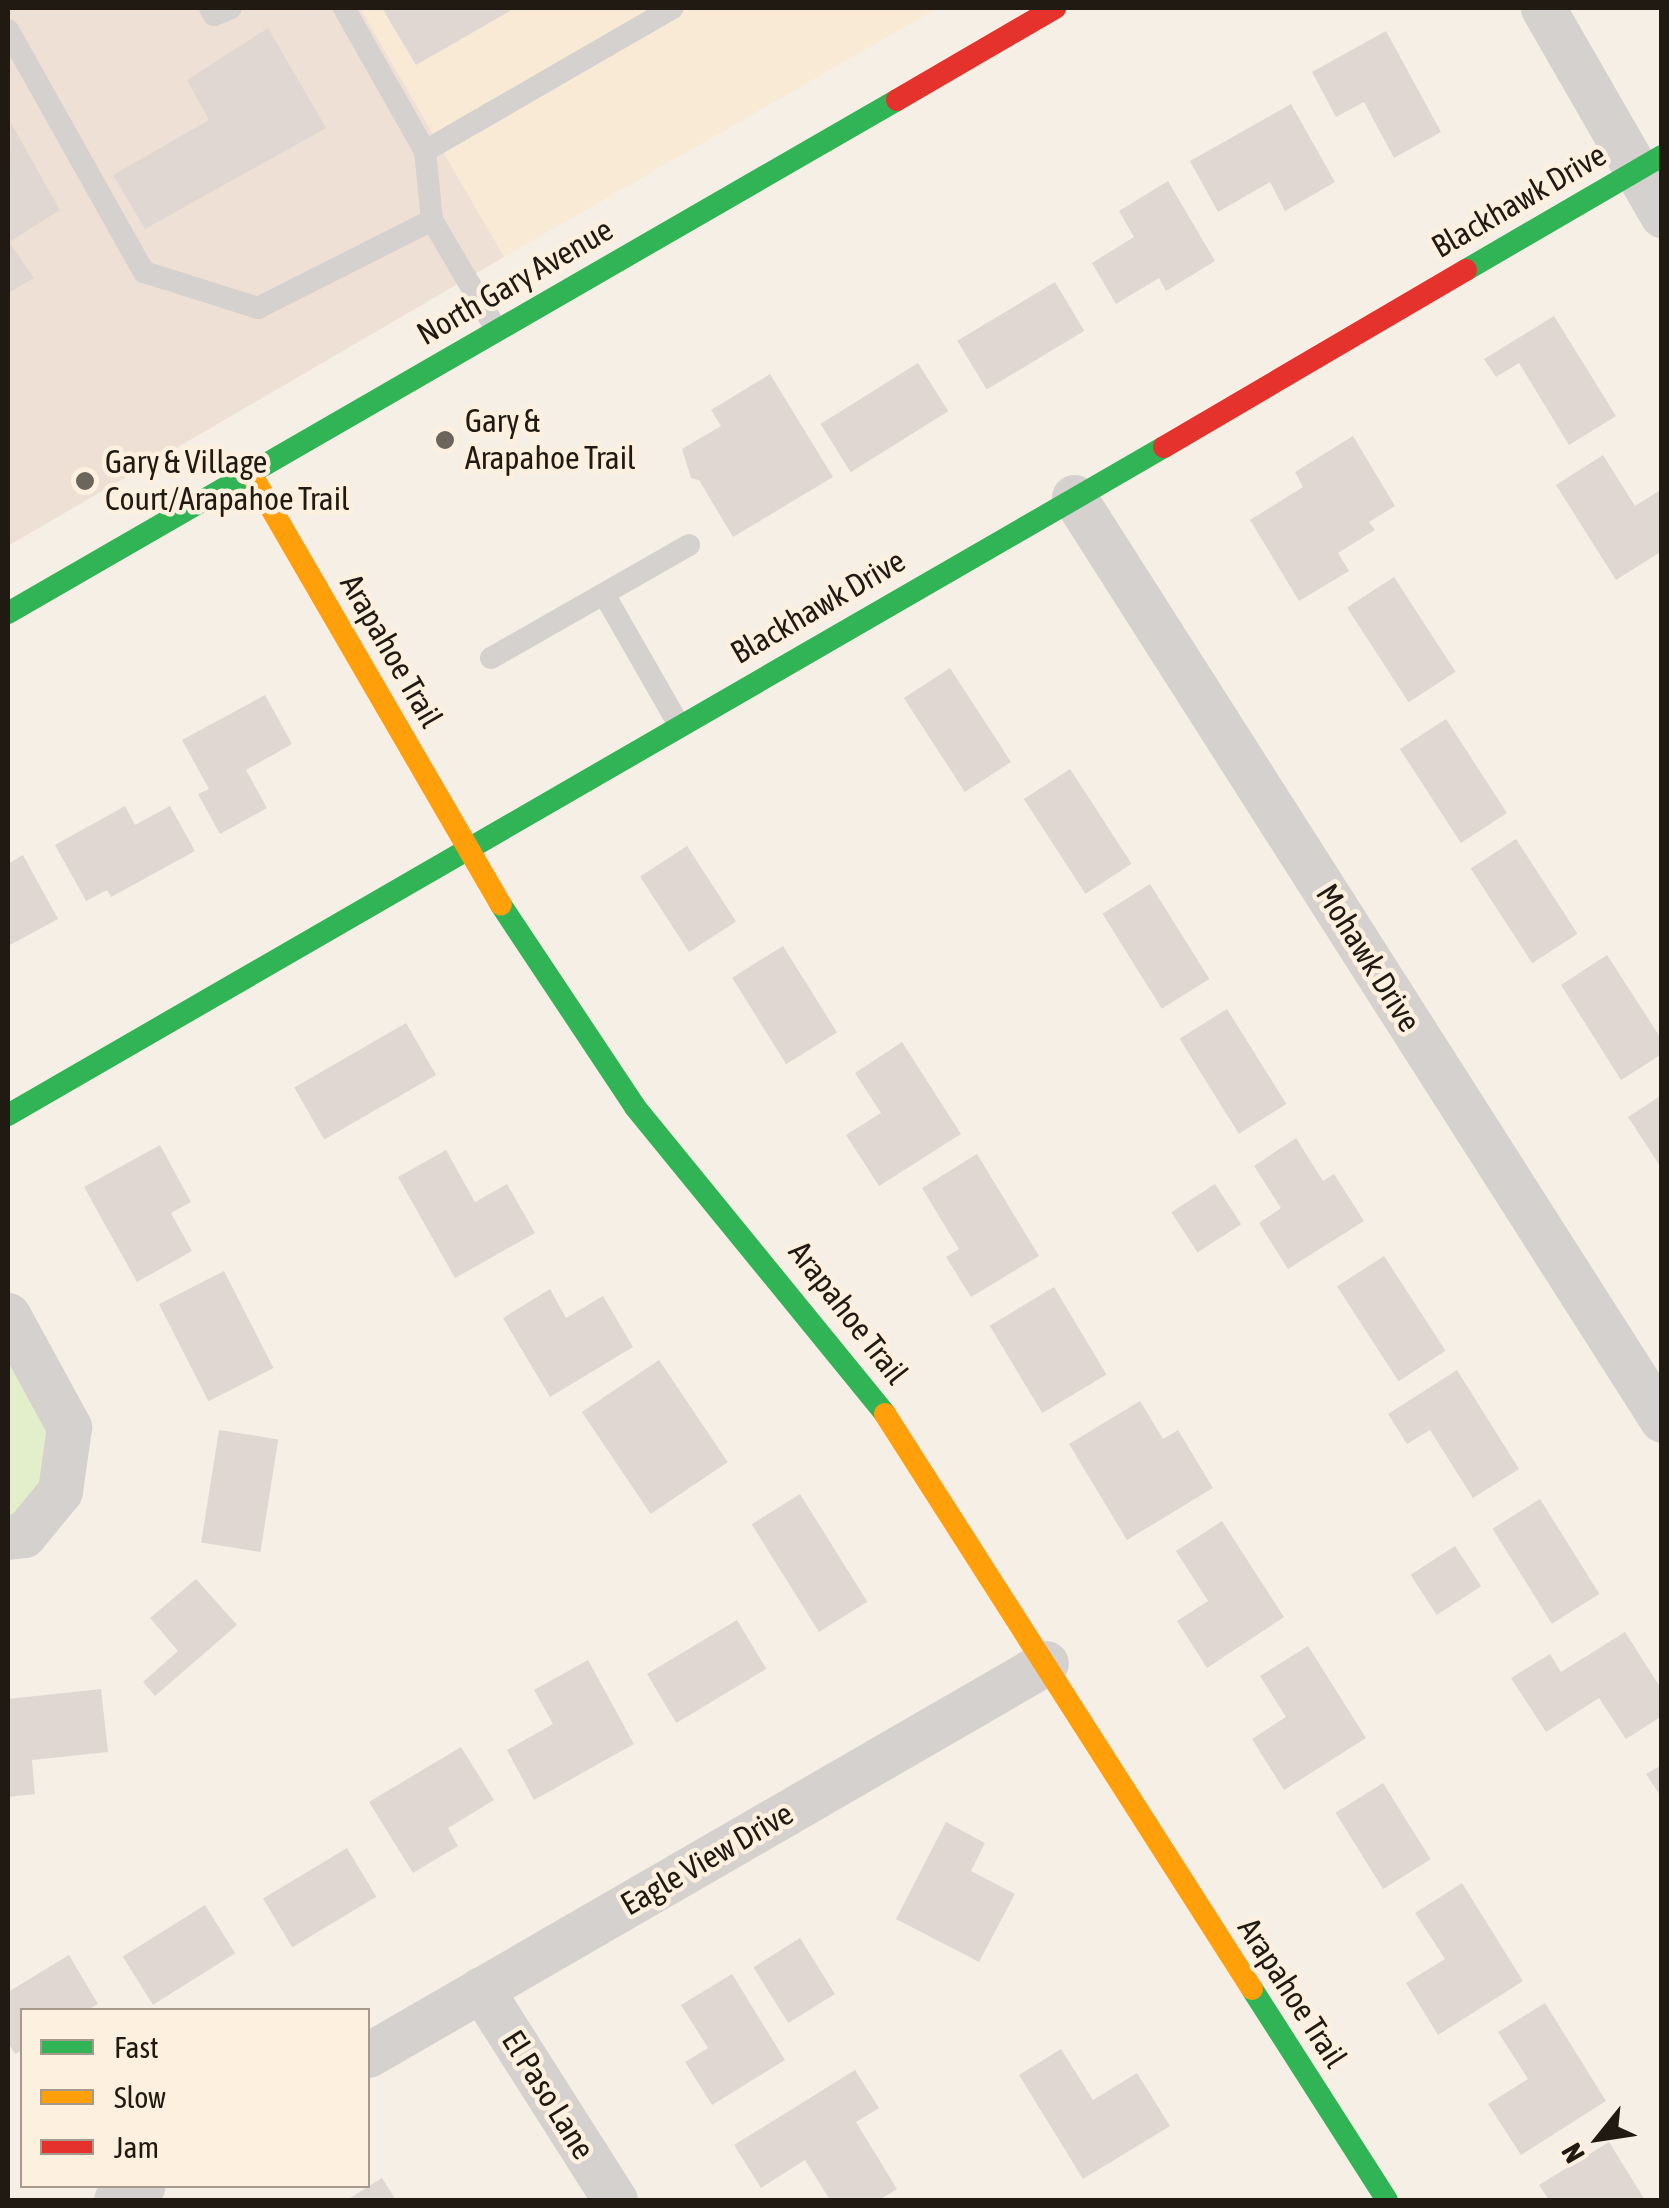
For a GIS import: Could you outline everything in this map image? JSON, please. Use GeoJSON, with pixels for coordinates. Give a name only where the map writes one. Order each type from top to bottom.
{"type":"FeatureCollection","features":[{"type":"Feature","properties":{"kind":"street","name":"North Gary Avenue"},"geometry":{"type":"LineString","coordinates":[[8,613],[496,330],[1020,16],[1055,8]]}},
{"type":"Feature","properties":{"kind":"street"},"geometry":{"type":"LineString","coordinates":[[1543,8],[1648,164],[1662,215]]}},
{"type":"Feature","properties":{"kind":"street","name":"Blackhawk Drive"},"geometry":{"type":"LineString","coordinates":[[8,1116],[1648,164]]}},
{"type":"Feature","properties":{"kind":"street","name":"Arapahoe Trail"},"geometry":{"type":"LineString","coordinates":[[250,472],[469,851],[635,1107],[870,1391],[1386,2200]]}},
{"type":"Feature","properties":{"kind":"street","name":"Mohawk Drive"},"geometry":{"type":"LineString","coordinates":[[1074,497],[1662,1420]]}},
{"type":"Feature","properties":{"kind":"street"},"geometry":{"type":"LineString","coordinates":[[8,1315],[68,1428],[60,1491],[24,1536],[8,1537]]}},
{"type":"Feature","properties":{"kind":"street","name":"Eagle View Drive"},"geometry":{"type":"LineString","coordinates":[[370,2054],[1046,1663]]}},
{"type":"Feature","properties":{"kind":"street","name":"El Paso Lane"},"geometry":{"type":"LineString","coordinates":[[481,1989],[615,2200]]}},
{"type":"Feature","properties":{"kind":"street"},"geometry":{"type":"LineString","coordinates":[[116,2200],[138,2188]]}},
{"type":"Feature","properties":{"kind":"lane"},"geometry":{"type":"LineString","coordinates":[[210,8],[214,15],[231,8]]}},
{"type":"Feature","properties":{"kind":"lane"},"geometry":{"type":"LineString","coordinates":[[344,8],[425,150],[432,220],[496,330]]}},
{"type":"Feature","properties":{"kind":"lane"},"geometry":{"type":"LineString","coordinates":[[425,150],[672,8]]}},
{"type":"Feature","properties":{"kind":"lane"},"geometry":{"type":"LineString","coordinates":[[8,30],[144,272],[258,308],[432,220]]}},
{"type":"Feature","properties":{"kind":"lane"},"geometry":{"type":"LineString","coordinates":[[491,658],[689,545]]}},
{"type":"Feature","properties":{"kind":"lane"},"geometry":{"type":"LineString","coordinates":[[604,594],[679,725]]}},
{"type":"Feature","properties":{"kind":"shaded area"},"geometry":{"type":"Polygon","coordinates":[[[8,8],[360,8],[504,257],[8,546],[8,8]]]}},
{"type":"Feature","properties":{"kind":"shaded area"},"geometry":{"type":"Polygon","coordinates":[[[360,8],[938,8],[504,257],[360,8]]]}},
{"type":"Feature","properties":{"kind":"green space"},"geometry":{"type":"Polygon","coordinates":[[[8,1362],[46,1428],[50,1455],[34,1498],[8,1518],[8,1362]]]}},
{"type":"Feature","properties":{"kind":"building"},"geometry":{"type":"Polygon","coordinates":[[[382,8],[515,8],[416,65],[382,8]]]}},
{"type":"Feature","properties":{"kind":"building"},"geometry":{"type":"Polygon","coordinates":[[[268,28],[326,128],[145,229],[113,175],[209,120],[187,80],[268,28]]]}},
{"type":"Feature","properties":{"kind":"building"},"geometry":{"type":"Polygon","coordinates":[[[1386,31],[1441,132],[1394,158],[1364,102],[1336,117],[1312,72],[1386,31]]]}},
{"type":"Feature","properties":{"kind":"building"},"geometry":{"type":"Polygon","coordinates":[[[1291,104],[1335,182],[1285,211],[1270,182],[1218,212],[1190,161],[1291,104]]]}},
{"type":"Feature","properties":{"kind":"building"},"geometry":{"type":"Polygon","coordinates":[[[11,123],[60,210],[9,242],[34,278],[8,293],[11,123]]]}},
{"type":"Feature","properties":{"kind":"building"},"geometry":{"type":"Polygon","coordinates":[[[1168,181],[1215,261],[1166,291],[1159,278],[1116,304],[1092,263],[1134,237],[1119,211],[1168,181]]]}},
{"type":"Feature","properties":{"kind":"building"},"geometry":{"type":"Polygon","coordinates":[[[1055,282],[1084,331],[987,390],[957,341],[1055,282]]]}},
{"type":"Feature","properties":{"kind":"building"},"geometry":{"type":"Polygon","coordinates":[[[1554,316],[1616,416],[1569,445],[1519,363],[1496,377],[1484,359],[1554,316]]]}},
{"type":"Feature","properties":{"kind":"building"},"geometry":{"type":"Polygon","coordinates":[[[918,363],[948,411],[851,472],[820,424],[918,363]]]}},
{"type":"Feature","properties":{"kind":"building"},"geometry":{"type":"Polygon","coordinates":[[[770,374],[833,477],[733,537],[699,480],[691,478],[682,449],[721,426],[711,410],[770,374]]]}},
{"type":"Feature","properties":{"kind":"building"},"geometry":{"type":"Polygon","coordinates":[[[1353,436],[1395,506],[1369,522],[1375,530],[1338,553],[1349,571],[1299,601],[1250,520],[1303,487],[1295,472],[1353,436]]]}},
{"type":"Feature","properties":{"kind":"building"},"geometry":{"type":"Polygon","coordinates":[[[1603,455],[1635,506],[1662,489],[1662,551],[1616,580],[1556,485],[1603,455]]]}},
{"type":"Feature","properties":{"kind":"building"},"geometry":{"type":"Polygon","coordinates":[[[1394,577],[1456,672],[1409,702],[1347,607],[1394,577]]]}},
{"type":"Feature","properties":{"kind":"building"},"geometry":{"type":"Polygon","coordinates":[[[950,668],[1011,762],[965,792],[904,698],[950,668]]]}},
{"type":"Feature","properties":{"kind":"building"},"geometry":{"type":"Polygon","coordinates":[[[265,695],[292,744],[246,770],[267,808],[220,834],[198,794],[209,789],[182,740],[265,695]]]}},
{"type":"Feature","properties":{"kind":"building"},"geometry":{"type":"Polygon","coordinates":[[[1446,719],[1507,813],[1461,843],[1400,749],[1446,719]]]}},
{"type":"Feature","properties":{"kind":"building"},"geometry":{"type":"Polygon","coordinates":[[[1070,769],[1132,864],[1085,894],[1024,799],[1070,769]]]}},
{"type":"Feature","properties":{"kind":"building"},"geometry":{"type":"Polygon","coordinates":[[[125,806],[135,825],[170,806],[195,851],[111,897],[107,890],[86,901],[55,845],[125,806]]]}},
{"type":"Feature","properties":{"kind":"building"},"geometry":{"type":"Polygon","coordinates":[[[1516,839],[1578,934],[1532,963],[1471,868],[1516,839]]]}},
{"type":"Feature","properties":{"kind":"building"},"geometry":{"type":"Polygon","coordinates":[[[687,846],[736,921],[689,952],[640,876],[687,846]]]}},
{"type":"Feature","properties":{"kind":"building"},"geometry":{"type":"Polygon","coordinates":[[[23,855],[58,919],[8,946],[8,864],[23,855]]]}},
{"type":"Feature","properties":{"kind":"building"},"geometry":{"type":"Polygon","coordinates":[[[1150,884],[1209,979],[1162,1009],[1103,914],[1150,884]]]}},
{"type":"Feature","properties":{"kind":"building"},"geometry":{"type":"Polygon","coordinates":[[[783,946],[837,1033],[786,1064],[732,978],[783,946]]]}},
{"type":"Feature","properties":{"kind":"building"},"geometry":{"type":"Polygon","coordinates":[[[1607,955],[1662,1040],[1662,1054],[1621,1080],[1561,985],[1607,955]]]}},
{"type":"Feature","properties":{"kind":"building"},"geometry":{"type":"Polygon","coordinates":[[[1227,1009],[1286,1104],[1239,1134],[1180,1039],[1227,1009]]]}},
{"type":"Feature","properties":{"kind":"building"},"geometry":{"type":"Polygon","coordinates":[[[406,1023],[436,1075],[324,1139],[294,1088],[406,1023]]]}},
{"type":"Feature","properties":{"kind":"building"},"geometry":{"type":"Polygon","coordinates":[[[902,1042],[961,1134],[879,1186],[846,1135],[881,1113],[855,1073],[902,1042]]]}},
{"type":"Feature","properties":{"kind":"building"},"geometry":{"type":"Polygon","coordinates":[[[1662,1095],[1662,1169],[1628,1117],[1662,1095]]]}},
{"type":"Feature","properties":{"kind":"building"},"geometry":{"type":"Polygon","coordinates":[[[1296,1138],[1323,1181],[1334,1174],[1364,1221],[1288,1269],[1259,1223],[1281,1208],[1254,1166],[1296,1138]]]}},
{"type":"Feature","properties":{"kind":"building"},"geometry":{"type":"Polygon","coordinates":[[[160,1145],[191,1202],[171,1213],[192,1251],[137,1282],[84,1187],[160,1145]]]}},
{"type":"Feature","properties":{"kind":"building"},"geometry":{"type":"Polygon","coordinates":[[[446,1150],[475,1202],[507,1184],[535,1233],[455,1278],[398,1177],[446,1150]]]}},
{"type":"Feature","properties":{"kind":"building"},"geometry":{"type":"Polygon","coordinates":[[[977,1154],[1039,1256],[971,1297],[946,1257],[959,1249],[922,1188],[977,1154]]]}},
{"type":"Feature","properties":{"kind":"building"},"geometry":{"type":"Polygon","coordinates":[[[1215,1184],[1241,1224],[1198,1253],[1171,1212],[1215,1184]]]}},
{"type":"Feature","properties":{"kind":"building"},"geometry":{"type":"Polygon","coordinates":[[[1384,1256],[1446,1351],[1399,1381],[1337,1286],[1384,1256]]]}},
{"type":"Feature","properties":{"kind":"building"},"geometry":{"type":"Polygon","coordinates":[[[224,1271],[273,1368],[208,1401],[159,1304],[224,1271]]]}},
{"type":"Feature","properties":{"kind":"building"},"geometry":{"type":"Polygon","coordinates":[[[1054,1287],[1107,1374],[1042,1413],[990,1326],[1054,1287]]]}},
{"type":"Feature","properties":{"kind":"building"},"geometry":{"type":"Polygon","coordinates":[[[550,1289],[566,1318],[603,1296],[633,1347],[550,1397],[503,1318],[550,1289]]]}},
{"type":"Feature","properties":{"kind":"building"},"geometry":{"type":"Polygon","coordinates":[[[659,1360],[728,1462],[651,1514],[582,1412],[659,1360]]]}},
{"type":"Feature","properties":{"kind":"building"},"geometry":{"type":"Polygon","coordinates":[[[1457,1370],[1519,1469],[1473,1498],[1430,1430],[1407,1444],[1388,1414],[1457,1370]]]}},
{"type":"Feature","properties":{"kind":"building"},"geometry":{"type":"Polygon","coordinates":[[[1140,1401],[1163,1439],[1178,1430],[1213,1488],[1127,1540],[1069,1444],[1140,1401]]]}},
{"type":"Feature","properties":{"kind":"building"},"geometry":{"type":"Polygon","coordinates":[[[219,1430],[278,1439],[260,1552],[201,1543],[219,1430]]]}},
{"type":"Feature","properties":{"kind":"building"},"geometry":{"type":"Polygon","coordinates":[[[800,1494],[867,1602],[819,1632],[752,1524],[800,1494]]]}},
{"type":"Feature","properties":{"kind":"building"},"geometry":{"type":"Polygon","coordinates":[[[1540,1499],[1599,1594],[1552,1624],[1493,1529],[1540,1499]]]}},
{"type":"Feature","properties":{"kind":"building"},"geometry":{"type":"Polygon","coordinates":[[[1222,1521],[1284,1617],[1207,1668],[1177,1621],[1208,1601],[1176,1551],[1222,1521]]]}},
{"type":"Feature","properties":{"kind":"building"},"geometry":{"type":"Polygon","coordinates":[[[1455,1546],[1481,1586],[1437,1615],[1411,1575],[1455,1546]]]}},
{"type":"Feature","properties":{"kind":"building"},"geometry":{"type":"Polygon","coordinates":[[[196,1579],[237,1625],[155,1696],[143,1682],[178,1651],[150,1618],[196,1579]]]}},
{"type":"Feature","properties":{"kind":"building"},"geometry":{"type":"Polygon","coordinates":[[[737,1620],[766,1669],[676,1723],[647,1674],[737,1620]]]}},
{"type":"Feature","properties":{"kind":"building"},"geometry":{"type":"Polygon","coordinates":[[[1625,1632],[1662,1690],[1662,1716],[1626,1739],[1599,1698],[1546,1732],[1511,1678],[1550,1654],[1561,1672],[1625,1632]]]}},
{"type":"Feature","properties":{"kind":"building"},"geometry":{"type":"Polygon","coordinates":[[[1308,1646],[1366,1738],[1284,1790],[1252,1739],[1286,1717],[1260,1676],[1308,1646]]]}},
{"type":"Feature","properties":{"kind":"building"},"geometry":{"type":"Polygon","coordinates":[[[588,1660],[634,1744],[534,1800],[507,1750],[553,1724],[534,1690],[588,1660]]]}},
{"type":"Feature","properties":{"kind":"building"},"geometry":{"type":"Polygon","coordinates":[[[101,1689],[108,1752],[32,1760],[35,1794],[8,1797],[8,1699],[101,1689]]]}},
{"type":"Feature","properties":{"kind":"building"},"geometry":{"type":"Polygon","coordinates":[[[461,1747],[494,1800],[448,1828],[458,1846],[413,1873],[369,1802],[461,1747]]]}},
{"type":"Feature","properties":{"kind":"building"},"geometry":{"type":"Polygon","coordinates":[[[1662,1765],[1662,1798],[1646,1774],[1662,1765]]]}},
{"type":"Feature","properties":{"kind":"building"},"geometry":{"type":"Polygon","coordinates":[[[1383,1783],[1431,1859],[1383,1889],[1336,1813],[1383,1783]]]}},
{"type":"Feature","properties":{"kind":"building"},"geometry":{"type":"Polygon","coordinates":[[[946,1822],[985,1843],[971,1871],[1015,1894],[979,1962],[896,1919],[946,1822]]]}},
{"type":"Feature","properties":{"kind":"building"},"geometry":{"type":"Polygon","coordinates":[[[347,1848],[376,1897],[292,1947],[263,1898],[347,1848]]]}},
{"type":"Feature","properties":{"kind":"building"},"geometry":{"type":"Polygon","coordinates":[[[1462,1883],[1523,1981],[1438,2035],[1406,1983],[1445,1959],[1415,1913],[1462,1883]]]}},
{"type":"Feature","properties":{"kind":"building"},"geometry":{"type":"Polygon","coordinates":[[[205,1905],[235,1953],[153,2005],[123,1956],[205,1905]]]}},
{"type":"Feature","properties":{"kind":"building"},"geometry":{"type":"Polygon","coordinates":[[[800,1938],[835,1994],[788,2023],[753,1967],[800,1938]]]}},
{"type":"Feature","properties":{"kind":"building"},"geometry":{"type":"Polygon","coordinates":[[[69,1955],[98,2004],[91,2008],[20,2008],[20,2051],[15,2054],[8,2042],[8,1992],[69,1955]]]}},
{"type":"Feature","properties":{"kind":"building"},"geometry":{"type":"Polygon","coordinates":[[[732,1974],[785,2060],[712,2105],[685,2062],[708,2048],[681,2005],[732,1974]]]}},
{"type":"Feature","properties":{"kind":"building"},"geometry":{"type":"Polygon","coordinates":[[[1545,2003],[1606,2101],[1521,2155],[1488,2104],[1528,2079],[1498,2032],[1545,2003]]]}},
{"type":"Feature","properties":{"kind":"building"},"geometry":{"type":"Polygon","coordinates":[[[1061,2049],[1093,2100],[1137,2073],[1170,2126],[1083,2179],[1019,2075],[1061,2049]]]}},
{"type":"Feature","properties":{"kind":"building"},"geometry":{"type":"Polygon","coordinates":[[[855,2070],[879,2108],[856,2122],[897,2189],[879,2200],[830,2200],[805,2160],[761,2188],[734,2145],[855,2070]]]}},
{"type":"Feature","properties":{"kind":"building"},"geometry":{"type":"Polygon","coordinates":[[[1609,2142],[1645,2200],[1549,2200],[1539,2185],[1609,2142]]]}},
{"type":"Feature","properties":{"kind":"building"},"geometry":{"type":"Polygon","coordinates":[[[382,2178],[396,2200],[347,2200],[382,2178]]]}},
{"type":"Feature","properties":{"kind":"traffic: fast"},"geometry":{"type":"LineString","coordinates":[[8,613],[897,100]]}},
{"type":"Feature","properties":{"kind":"traffic: fast"},"geometry":{"type":"LineString","coordinates":[[1466,270],[1662,156]]}},
{"type":"Feature","properties":{"kind":"traffic: fast"},"geometry":{"type":"LineString","coordinates":[[8,1115],[1164,447]]}},
{"type":"Feature","properties":{"kind":"traffic: fast"},"geometry":{"type":"LineString","coordinates":[[501,905],[635,1107],[885,1414]]}},
{"type":"Feature","properties":{"kind":"traffic: fast"},"geometry":{"type":"LineString","coordinates":[[1252,1989],[1387,2200]]}},
{"type":"Feature","properties":{"kind":"traffic: slow"},"geometry":{"type":"LineString","coordinates":[[250,472],[501,905]]}},
{"type":"Feature","properties":{"kind":"traffic: slow"},"geometry":{"type":"LineString","coordinates":[[885,1414],[1252,1989]]}},
{"type":"Feature","properties":{"kind":"traffic: jam"},"geometry":{"type":"LineString","coordinates":[[897,100],[1055,8]]}},
{"type":"Feature","properties":{"kind":"traffic: jam"},"geometry":{"type":"LineString","coordinates":[[1164,447],[1466,270]]}},
{"type":"Feature","properties":{"kind":"place","name":"Gary & Arapahoe Trail"},"geometry":{"type":"Point","coordinates":[445,440]}},
{"type":"Feature","properties":{"kind":"place","name":"Gary & Village Court/Arapahoe Trail"},"geometry":{"type":"Point","coordinates":[85,481]}}]}
